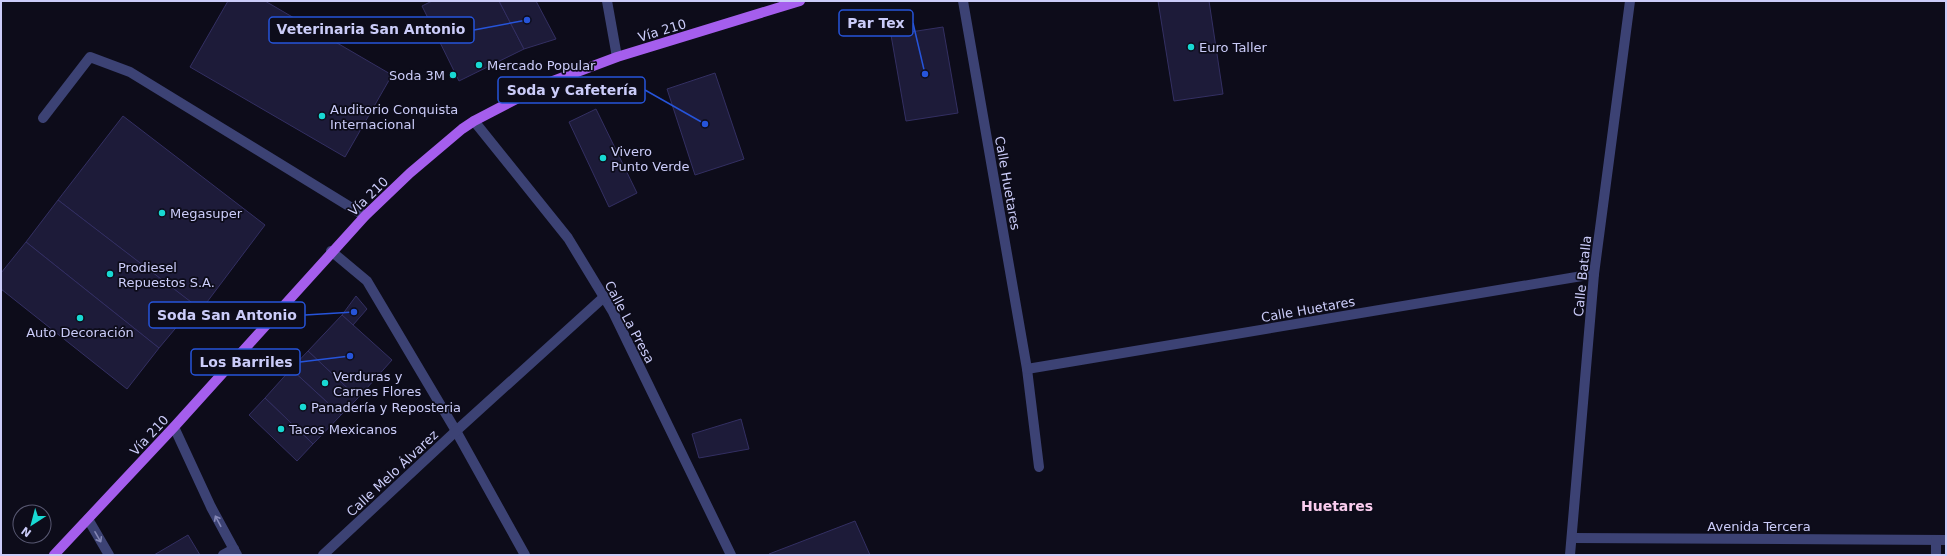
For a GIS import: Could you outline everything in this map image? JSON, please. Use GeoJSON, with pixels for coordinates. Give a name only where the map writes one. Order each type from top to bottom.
{"type":"FeatureCollection","features":[{"type":"Feature","properties":{"kind":"main road","name":"Vía 210"},"geometry":{"type":"LineString","coordinates":[[54,555],[174,427],[331,251],[410,173],[474,121],[545,84],[617,57],[800,1]]}},
{"type":"Feature","properties":{"kind":"street"},"geometry":{"type":"LineString","coordinates":[[607,1],[617,57]]}},
{"type":"Feature","properties":{"kind":"street","name":"Calle Huetares"},"geometry":{"type":"LineString","coordinates":[[963,1],[1027,369],[1039,467]]}},
{"type":"Feature","properties":{"kind":"street","name":"Calle Batalla"},"geometry":{"type":"LineString","coordinates":[[1570,555],[1594,274],[1630,1]]}},
{"type":"Feature","properties":{"kind":"street"},"geometry":{"type":"LineString","coordinates":[[43,118],[90,57],[130,72],[365,216]]}},
{"type":"Feature","properties":{"kind":"street","name":"Calle La Presa"},"geometry":{"type":"LineString","coordinates":[[474,121],[568,238],[613,312],[731,555]]}},
{"type":"Feature","properties":{"kind":"street"},"geometry":{"type":"LineString","coordinates":[[331,251],[367,281],[456,431],[525,555]]}},
{"type":"Feature","properties":{"kind":"street","name":"Calle Huetares"},"geometry":{"type":"LineString","coordinates":[[1027,369],[1594,274]]}},
{"type":"Feature","properties":{"kind":"street","name":"Calle Melo Álvarez"},"geometry":{"type":"LineString","coordinates":[[323,555],[456,431],[604,297]]}},
{"type":"Feature","properties":{"kind":"street"},"geometry":{"type":"LineString","coordinates":[[174,427],[211,507],[235,552],[223,555]]}},
{"type":"Feature","properties":{"kind":"street"},"geometry":{"type":"LineString","coordinates":[[88,519],[109,555]]}},
{"type":"Feature","properties":{"kind":"street","name":"Avenida Tercera"},"geometry":{"type":"LineString","coordinates":[[1572,538],[1941,540]]}},
{"type":"Feature","properties":{"kind":"street"},"geometry":{"type":"LineString","coordinates":[[1936,555],[1941,540]]}},
{"type":"Feature","properties":{"kind":"building","name":"Auditorio Conquista Internacional"},"geometry":{"type":"Polygon","coordinates":[[[228,1],[265,1],[392,75],[345,157],[190,67],[228,1]]]}},
{"type":"Feature","properties":{"kind":"building"},"geometry":{"type":"Polygon","coordinates":[[[432,1],[499,1],[524,49],[459,81],[422,6],[432,1]]]}},
{"type":"Feature","properties":{"kind":"building"},"geometry":{"type":"Polygon","coordinates":[[[499,1],[536,1],[556,39],[524,49],[499,1]]]}},
{"type":"Feature","properties":{"kind":"building","name":"Euro Taller"},"geometry":{"type":"Polygon","coordinates":[[[1158,1],[1209,1],[1223,94],[1174,101],[1158,1]]]}},
{"type":"Feature","properties":{"kind":"building"},"geometry":{"type":"Polygon","coordinates":[[[943,27],[958,113],[906,121],[891,35],[943,27]]]}},
{"type":"Feature","properties":{"kind":"building"},"geometry":{"type":"Polygon","coordinates":[[[715,73],[744,159],[695,175],[667,89],[715,73]]]}},
{"type":"Feature","properties":{"kind":"building","name":"Vivero Punto Verde"},"geometry":{"type":"Polygon","coordinates":[[[596,109],[637,193],[609,207],[569,122],[596,109]]]}},
{"type":"Feature","properties":{"kind":"building","name":"Megasuper"},"geometry":{"type":"Polygon","coordinates":[[[123,116],[265,225],[201,310],[58,200],[123,116]]]}},
{"type":"Feature","properties":{"kind":"building","name":"Prodiesel Repuestos S.A."},"geometry":{"type":"Polygon","coordinates":[[[58,200],[195,305],[159,348],[26,242],[58,200]]]}},
{"type":"Feature","properties":{"kind":"building","name":"Auto Decoración"},"geometry":{"type":"Polygon","coordinates":[[[26,242],[159,348],[127,389],[1,289],[1,273],[26,242]]]}},
{"type":"Feature","properties":{"kind":"building"},"geometry":{"type":"Polygon","coordinates":[[[356,296],[367,309],[353,325],[342,315],[356,296]]]}},
{"type":"Feature","properties":{"kind":"building"},"geometry":{"type":"Polygon","coordinates":[[[342,315],[392,360],[358,398],[308,351],[342,315]]]}},
{"type":"Feature","properties":{"kind":"building","name":"Verduras y Carnes Flores"},"geometry":{"type":"Polygon","coordinates":[[[308,351],[358,398],[341,415],[291,369],[308,351]]]}},
{"type":"Feature","properties":{"kind":"building","name":"Panadería y Reposteria"},"geometry":{"type":"Polygon","coordinates":[[[291,369],[341,415],[313,444],[265,398],[291,369]]]}},
{"type":"Feature","properties":{"kind":"building","name":"Tacos Mexicanos"},"geometry":{"type":"Polygon","coordinates":[[[265,398],[313,444],[297,461],[249,415],[265,398]]]}},
{"type":"Feature","properties":{"kind":"building"},"geometry":{"type":"Polygon","coordinates":[[[741,419],[749,449],[699,458],[692,434],[741,419]]]}},
{"type":"Feature","properties":{"kind":"building"},"geometry":{"type":"Polygon","coordinates":[[[855,521],[870,555],[769,555],[769,554],[855,521]]]}},
{"type":"Feature","properties":{"kind":"building"},"geometry":{"type":"Polygon","coordinates":[[[188,535],[200,555],[154,555],[188,535]]]}},
{"type":"Feature","properties":{"kind":"place","name":"Veterinaria San Antonio"},"geometry":{"type":"Point","coordinates":[527,20]}},
{"type":"Feature","properties":{"kind":"place","name":"Euro Taller"},"geometry":{"type":"Point","coordinates":[1191,47]}},
{"type":"Feature","properties":{"kind":"place","name":"Mercado Popular"},"geometry":{"type":"Point","coordinates":[479,65]}},
{"type":"Feature","properties":{"kind":"place","name":"Par Tex"},"geometry":{"type":"Point","coordinates":[925,74]}},
{"type":"Feature","properties":{"kind":"place","name":"Soda 3M"},"geometry":{"type":"Point","coordinates":[453,75]}},
{"type":"Feature","properties":{"kind":"place","name":"Auditorio Conquista Internacional"},"geometry":{"type":"Point","coordinates":[322,116]}},
{"type":"Feature","properties":{"kind":"place","name":"Soda y Cafetería"},"geometry":{"type":"Point","coordinates":[705,124]}},
{"type":"Feature","properties":{"kind":"place","name":"Vivero Punto Verde"},"geometry":{"type":"Point","coordinates":[603,158]}},
{"type":"Feature","properties":{"kind":"place","name":"Megasuper"},"geometry":{"type":"Point","coordinates":[162,213]}},
{"type":"Feature","properties":{"kind":"place","name":"Prodiesel Repuestos S.A."},"geometry":{"type":"Point","coordinates":[110,274]}},
{"type":"Feature","properties":{"kind":"place","name":"Soda San Antonio"},"geometry":{"type":"Point","coordinates":[354,312]}},
{"type":"Feature","properties":{"kind":"place","name":"Auto Decoración"},"geometry":{"type":"Point","coordinates":[80,318]}},
{"type":"Feature","properties":{"kind":"place","name":"Los Barriles"},"geometry":{"type":"Point","coordinates":[350,356]}},
{"type":"Feature","properties":{"kind":"place","name":"Verduras y Carnes Flores"},"geometry":{"type":"Point","coordinates":[325,383]}},
{"type":"Feature","properties":{"kind":"place","name":"Panadería y Reposteria"},"geometry":{"type":"Point","coordinates":[303,407]}},
{"type":"Feature","properties":{"kind":"place","name":"Tacos Mexicanos"},"geometry":{"type":"Point","coordinates":[281,429]}},
{"type":"Feature","properties":{"kind":"district","name":"Huetares"},"geometry":{"type":"Point","coordinates":[1337,506]}}]}
